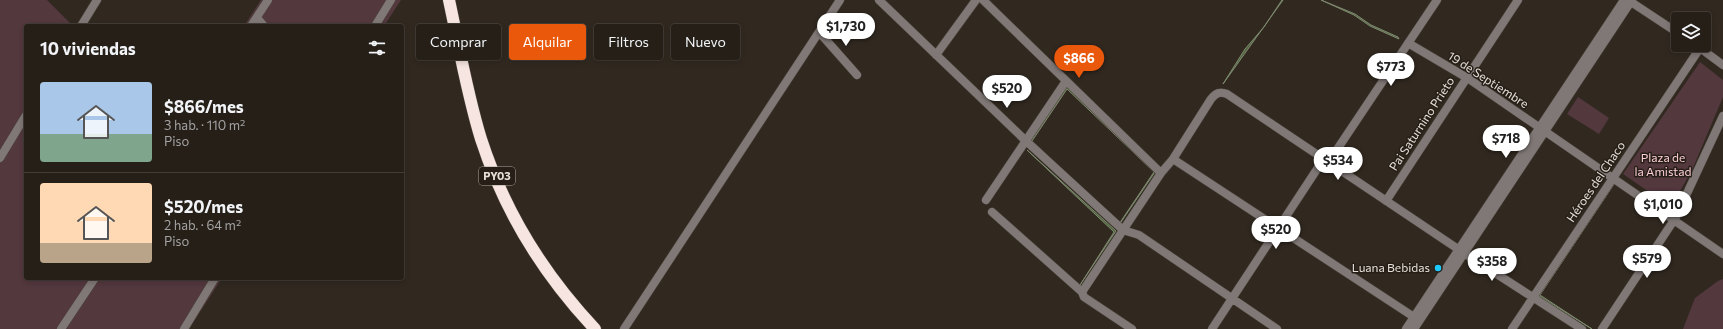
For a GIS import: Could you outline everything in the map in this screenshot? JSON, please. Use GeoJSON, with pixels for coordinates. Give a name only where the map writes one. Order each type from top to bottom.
{"type":"FeatureCollection","features":[{"type":"Feature","properties":{"kind":"highway","name":"PY03"},"geometry":{"type":"LineString","coordinates":[[449,0],[482,139],[508,204],[534,253],[577,310],[595,329]]}},
{"type":"Feature","properties":{"kind":"street"},"geometry":{"type":"LineString","coordinates":[[82,24],[97,0]]}},
{"type":"Feature","properties":{"kind":"street"},"geometry":{"type":"LineString","coordinates":[[252,24],[268,0]]}},
{"type":"Feature","properties":{"kind":"street"},"geometry":{"type":"LineString","coordinates":[[376,24],[391,0]]}},
{"type":"Feature","properties":{"kind":"street"},"geometry":{"type":"LineString","coordinates":[[624,329],[840,0]]}},
{"type":"Feature","properties":{"kind":"street"},"geometry":{"type":"LineString","coordinates":[[879,0],[1026,141],[1123,230],[1139,235],[1277,329]]}},
{"type":"Feature","properties":{"kind":"street"},"geometry":{"type":"LineString","coordinates":[[936,55],[976,0]]}},
{"type":"Feature","properties":{"kind":"street"},"geometry":{"type":"LineString","coordinates":[[983,0],[1161,173]]}},
{"type":"Feature","properties":{"kind":"street"},"geometry":{"type":"LineString","coordinates":[[1212,329],[1278,229],[1437,0]]}},
{"type":"Feature","properties":{"kind":"street","name":"Pai Saturnino Prieto"},"geometry":{"type":"LineString","coordinates":[[1386,201],[1518,0]]}},
{"type":"Feature","properties":{"kind":"street"},"geometry":{"type":"LineString","coordinates":[[1406,329],[1417,319],[1629,0],[1671,28]]}},
{"type":"Feature","properties":{"kind":"street"},"geometry":{"type":"LineString","coordinates":[[257,18],[262,24]]}},
{"type":"Feature","properties":{"kind":"street"},"geometry":{"type":"LineString","coordinates":[[819,32],[857,75]]}},
{"type":"Feature","properties":{"kind":"street","name":"19 de Septiembre"},"geometry":{"type":"LineString","coordinates":[[1408,43],[1467,78],[1613,180],[1723,254]]}},
{"type":"Feature","properties":{"kind":"street","name":"Héroes del Chaco"},"geometry":{"type":"LineString","coordinates":[[1512,329],[1613,180],[1694,52]]}},
{"type":"Feature","properties":{"kind":"street"},"geometry":{"type":"LineString","coordinates":[[1706,52],[1723,65]]}},
{"type":"Feature","properties":{"kind":"street"},"geometry":{"type":"LineString","coordinates":[[986,200],[1066,81]]}},
{"type":"Feature","properties":{"kind":"street"},"geometry":{"type":"LineString","coordinates":[[1082,292],[1161,173],[1173,159],[1215,94],[1221,92],[1227,94],[1461,251],[1534,296],[1582,329]]}},
{"type":"Feature","properties":{"kind":"street"},"geometry":{"type":"LineString","coordinates":[[1602,329],[1674,220],[1723,116]]}},
{"type":"Feature","properties":{"kind":"street"},"geometry":{"type":"LineString","coordinates":[[0,158],[24,118]]}},
{"type":"Feature","properties":{"kind":"street"},"geometry":{"type":"LineString","coordinates":[[1173,159],[1417,319]]}},
{"type":"Feature","properties":{"kind":"street"},"geometry":{"type":"LineString","coordinates":[[992,212],[1082,292],[1084,297],[1132,329]]}},
{"type":"Feature","properties":{"kind":"street"},"geometry":{"type":"LineString","coordinates":[[61,329],[94,280]]}},
{"type":"Feature","properties":{"kind":"street"},"geometry":{"type":"LineString","coordinates":[[184,329],[214,280]]}},
{"type":"Feature","properties":{"kind":"street"},"geometry":{"type":"LineString","coordinates":[[1414,329],[1417,319]]}},
{"type":"Feature","properties":{"kind":"green space"},"geometry":{"type":"Polygon","coordinates":[[[0,0],[47,0],[71,24],[24,24],[24,280],[221,280],[189,329],[0,329],[0,0]]]}},
{"type":"Feature","properties":{"kind":"green space"},"geometry":{"type":"Polygon","coordinates":[[[261,0],[401,0],[385,24],[245,24],[261,0]]]}},
{"type":"Feature","properties":{"kind":"green space","name":"Plaza de la Amistad"},"geometry":{"type":"Polygon","coordinates":[[[1700,62],[1723,80],[1723,97],[1692,170],[1671,207],[1623,174],[1700,62]]]}},
{"type":"Feature","properties":{"kind":"green space"},"geometry":{"type":"Polygon","coordinates":[[[1578,97],[1609,118],[1599,134],[1567,114],[1578,97]]]}},
{"type":"Feature","properties":{"kind":"green space"},"geometry":{"type":"Polygon","coordinates":[[[1723,279],[1723,329],[1683,329],[1695,298],[1723,279]]]}},
{"type":"Feature","properties":{"kind":"shaded area"},"geometry":{"type":"Polygon","coordinates":[[[1282,0],[1283,0],[1268,21],[1282,0]]]}},
{"type":"Feature","properties":{"kind":"shaded area"},"geometry":{"type":"Polygon","coordinates":[[[1321,0],[1355,14],[1371,25],[1398,37],[1399,39],[1370,26],[1354,15],[1321,0]]]}},
{"type":"Feature","properties":{"kind":"shaded area"},"geometry":{"type":"Polygon","coordinates":[[[1262,29],[1223,84],[1245,49],[1262,29]]]}},
{"type":"Feature","properties":{"kind":"shaded area"},"geometry":{"type":"Polygon","coordinates":[[[1067,87],[1155,172],[1119,225],[1031,141],[1067,87]],[[1067,89],[1032,141],[1119,224],[1154,172],[1067,89]]]}},
{"type":"Feature","properties":{"kind":"shaded area"},"geometry":{"type":"Polygon","coordinates":[[[1027,150],[1116,231],[1080,285],[1114,232],[1027,150]]]}},
{"type":"Feature","properties":{"kind":"shaded area"},"geometry":{"type":"Polygon","coordinates":[[[1614,184],[1540,295],[1592,329],[1539,296],[1614,184]]]}},
{"type":"Feature","properties":{"kind":"place","name":"Luana Bebidas"},"geometry":{"type":"Point","coordinates":[1438,268]}}]}
